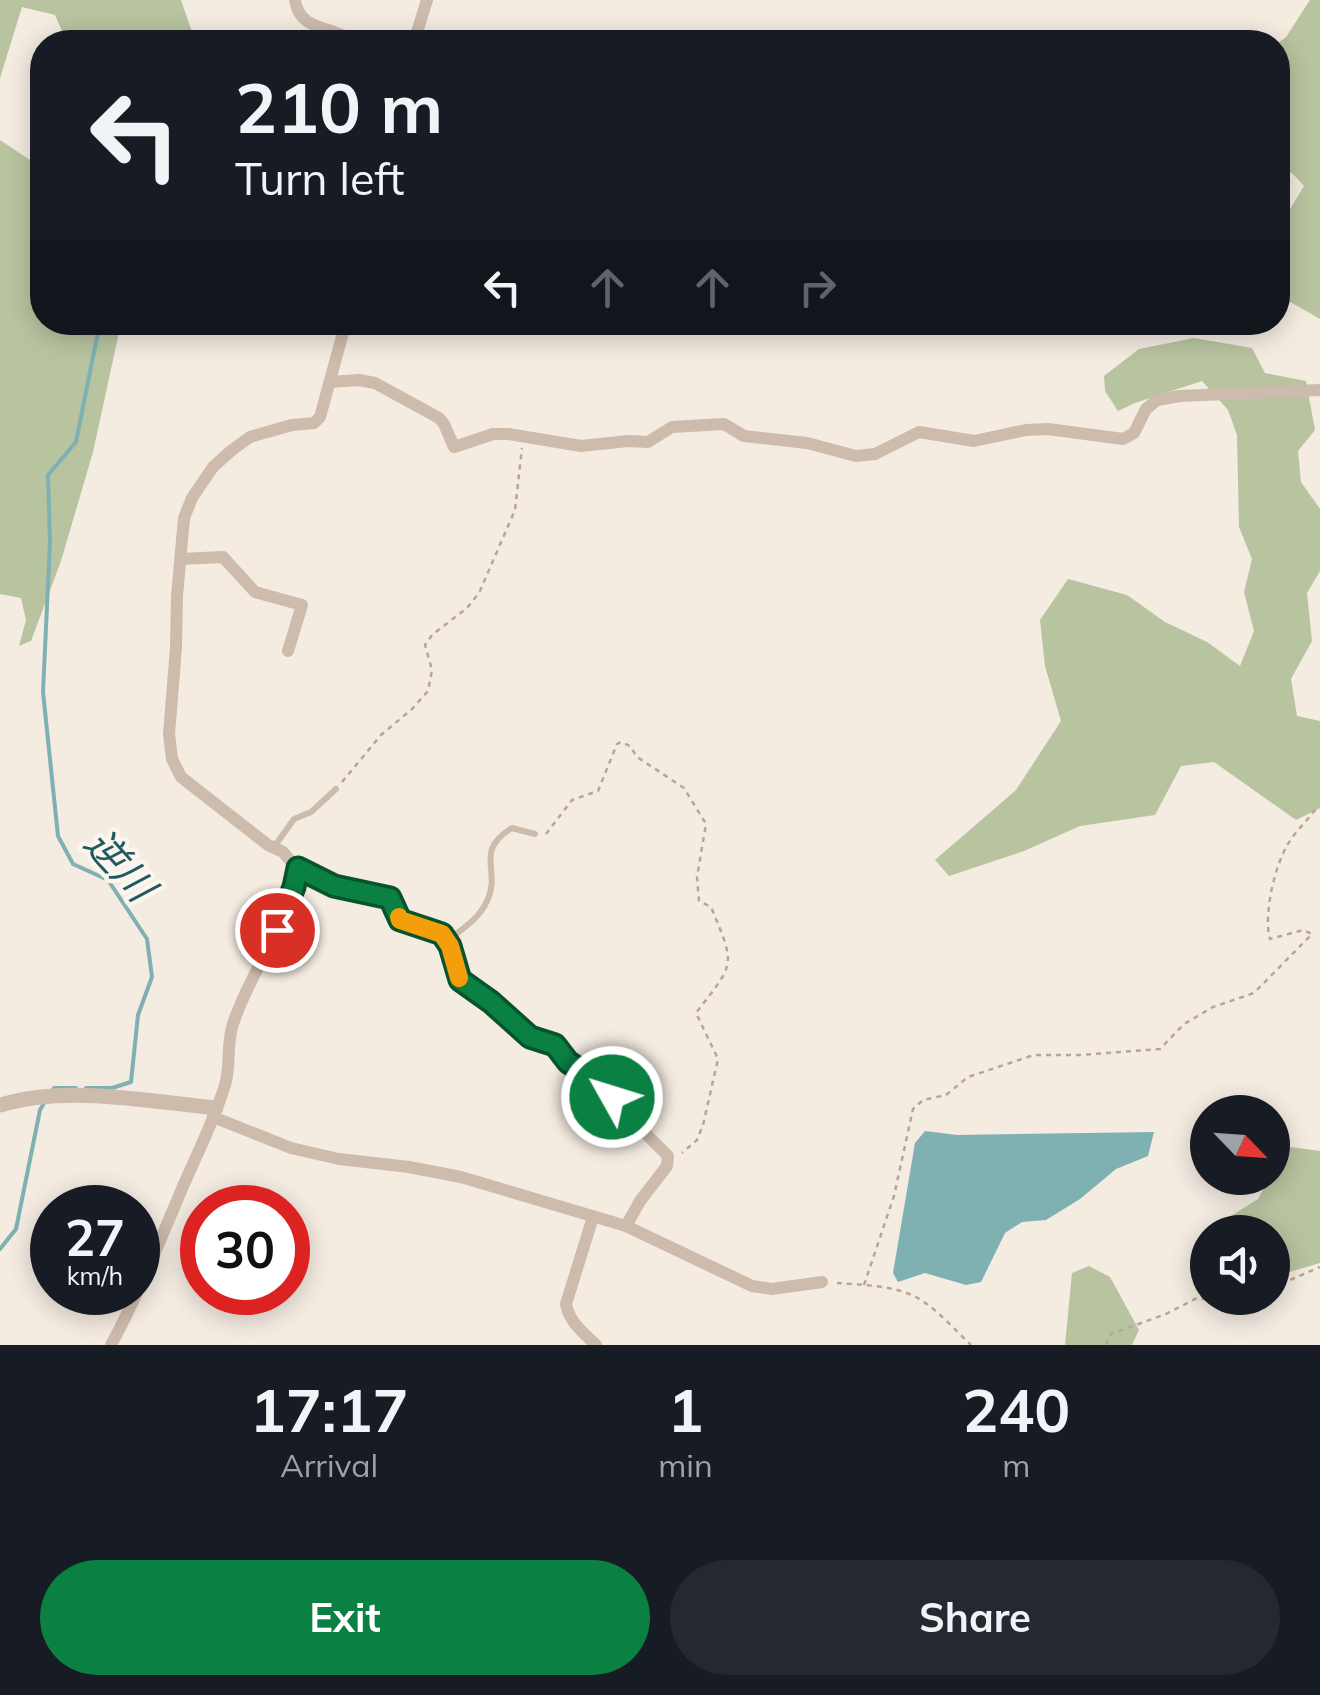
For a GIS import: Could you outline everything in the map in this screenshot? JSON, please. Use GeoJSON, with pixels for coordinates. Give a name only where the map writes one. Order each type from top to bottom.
{"type":"FeatureCollection","features":[{"type":"Feature","properties":{"kind":"street"},"geometry":{"type":"LineString","coordinates":[[295,0],[297,13],[304,21],[330,30]]}},
{"type":"Feature","properties":{"kind":"street"},"geometry":{"type":"LineString","coordinates":[[418,30],[427,0]]}},
{"type":"Feature","properties":{"kind":"street"},"geometry":{"type":"LineString","coordinates":[[343,335],[320,417],[314,423],[250,437],[213,467],[192,498],[184,518],[180,558],[169,734],[172,759],[180,778],[284,852],[298,868],[334,886],[390,898],[400,920],[442,934],[450,946],[460,980],[530,1037],[555,1045],[568,1062],[609,1089],[609,1121],[639,1127],[668,1156],[668,1166],[626,1226]]}},
{"type":"Feature","properties":{"kind":"street"},"geometry":{"type":"LineString","coordinates":[[330,382],[375,383],[439,418],[454,447],[492,434],[581,446],[648,442],[672,427],[724,424],[744,436],[807,442],[856,456],[875,454],[919,432],[974,441],[1048,428],[1123,439],[1134,433],[1146,409],[1158,400],[1320,390]]}},
{"type":"Feature","properties":{"kind":"street"},"geometry":{"type":"LineString","coordinates":[[180,558],[223,558],[255,592],[302,605],[288,651]]}},
{"type":"Feature","properties":{"kind":"street"},"geometry":{"type":"LineString","coordinates":[[111,1345],[132,1306],[215,1112],[227,1080],[227,1050],[233,1025],[289,901],[298,868]]}},
{"type":"Feature","properties":{"kind":"street"},"geometry":{"type":"LineString","coordinates":[[0,1106],[54,1096],[106,1098],[215,1112],[292,1148],[461,1177],[626,1226],[752,1286],[772,1289],[822,1282]]}},
{"type":"Feature","properties":{"kind":"street"},"geometry":{"type":"LineString","coordinates":[[593,1216],[566,1304],[577,1327],[596,1345]]}},
{"type":"Feature","properties":{"kind":"lane"},"geometry":{"type":"LineString","coordinates":[[274,847],[294,820],[311,812],[336,789]]}},
{"type":"Feature","properties":{"kind":"lane"},"geometry":{"type":"LineString","coordinates":[[447,941],[477,917],[488,900],[492,889],[490,853],[499,837],[512,828],[535,834]]}},
{"type":"Feature","properties":{"kind":"path"},"geometry":{"type":"LineString","coordinates":[[336,789],[381,734],[428,691],[432,670],[426,645],[432,635],[479,594],[516,510],[523,436]]}},
{"type":"Feature","properties":{"kind":"path"},"geometry":{"type":"LineString","coordinates":[[535,834],[546,834],[572,800],[598,791],[620,742],[684,788],[706,824],[698,877],[699,902],[710,907],[730,952],[726,974],[696,1013],[718,1059],[704,1126],[697,1140],[668,1166]]}},
{"type":"Feature","properties":{"kind":"path"},"geometry":{"type":"LineString","coordinates":[[864,1285],[894,1196],[912,1109],[923,1100],[946,1095],[968,1077],[1034,1055],[1160,1049],[1184,1024],[1254,993],[1312,934],[1303,930],[1270,939],[1266,926],[1270,895],[1287,846],[1320,808]]}},
{"type":"Feature","properties":{"kind":"path"},"geometry":{"type":"LineString","coordinates":[[1290,1280],[1320,1267]]}},
{"type":"Feature","properties":{"kind":"path"},"geometry":{"type":"LineString","coordinates":[[822,1282],[864,1285],[914,1296],[970,1345]]}},
{"type":"Feature","properties":{"kind":"path"},"geometry":{"type":"LineString","coordinates":[[1106,1345],[1111,1334],[1190,1301]]}},
{"type":"Feature","properties":{"kind":"green space"},"geometry":{"type":"Polygon","coordinates":[[[0,0],[181,0],[191,30],[62,30],[55,15],[22,7],[0,78],[0,0]]]}},
{"type":"Feature","properties":{"kind":"green space"},"geometry":{"type":"Polygon","coordinates":[[[1310,0],[1320,0],[1320,319],[1290,302],[1290,209],[1304,186],[1290,173],[1290,31],[1310,0]]]}},
{"type":"Feature","properties":{"kind":"green space"},"geometry":{"type":"Polygon","coordinates":[[[0,140],[30,160],[30,335],[118,335],[93,452],[61,561],[31,641],[19,646],[26,620],[21,598],[0,594],[0,140]]]}},
{"type":"Feature","properties":{"kind":"green space"},"geometry":{"type":"Polygon","coordinates":[[[1194,338],[1252,348],[1265,373],[1306,381],[1315,430],[1298,451],[1301,482],[1320,509],[1320,571],[1307,593],[1312,641],[1291,679],[1297,716],[1320,721],[1320,808],[1296,820],[1214,762],[1181,766],[1155,815],[1080,826],[1024,851],[949,876],[935,860],[1016,790],[1061,721],[1045,666],[1040,620],[1068,579],[1127,595],[1240,666],[1254,631],[1244,592],[1252,559],[1239,527],[1237,435],[1228,410],[1202,381],[1118,411],[1105,391],[1104,376],[1139,349],[1194,338]]]}},
{"type":"Feature","properties":{"kind":"green space"},"geometry":{"type":"Polygon","coordinates":[[[1290,1148],[1320,1151],[1320,1263],[1290,1272],[1290,1215],[1233,1215],[1260,1195],[1290,1195],[1290,1148]]]}},
{"type":"Feature","properties":{"kind":"green space"},"geometry":{"type":"Polygon","coordinates":[[[1089,1266],[1110,1277],[1139,1330],[1132,1345],[1065,1345],[1072,1273],[1089,1266]]]}},
{"type":"Feature","properties":{"kind":"water"},"geometry":{"type":"Polygon","coordinates":[[[925,1131],[957,1135],[1154,1132],[1148,1156],[1116,1169],[1080,1199],[1046,1220],[1022,1222],[1005,1233],[981,1282],[966,1285],[925,1273],[898,1282],[893,1273],[915,1143],[925,1131]]]}},
{"type":"Feature","properties":{"kind":"waterway","name":"逆川"},"geometry":{"type":"LineString","coordinates":[[86,1088],[112,1088],[131,1082],[138,1015],[152,977],[147,939],[108,880],[73,864],[58,836],[43,692],[50,542],[48,475],[76,442],[97,335]]}},
{"type":"Feature","properties":{"kind":"waterway","name":"逆川"},"geometry":{"type":"LineString","coordinates":[[52,1091],[76,1088]]}},
{"type":"Feature","properties":{"kind":"waterway","name":"逆川"},"geometry":{"type":"LineString","coordinates":[[0,1249],[16,1229],[44,1103]]}},
{"type":"Feature","properties":{"kind":"slow traffic"},"geometry":{"type":"LineString","coordinates":[[399,917],[442,934],[450,946],[459,978]]}},
{"type":"Feature","properties":{"kind":"route"},"geometry":{"type":"LineString","coordinates":[[277,930],[298,868],[334,886],[390,898],[400,920],[442,934],[450,946],[460,980],[530,1037],[555,1045],[568,1062],[609,1089],[612,1097]]}}]}
